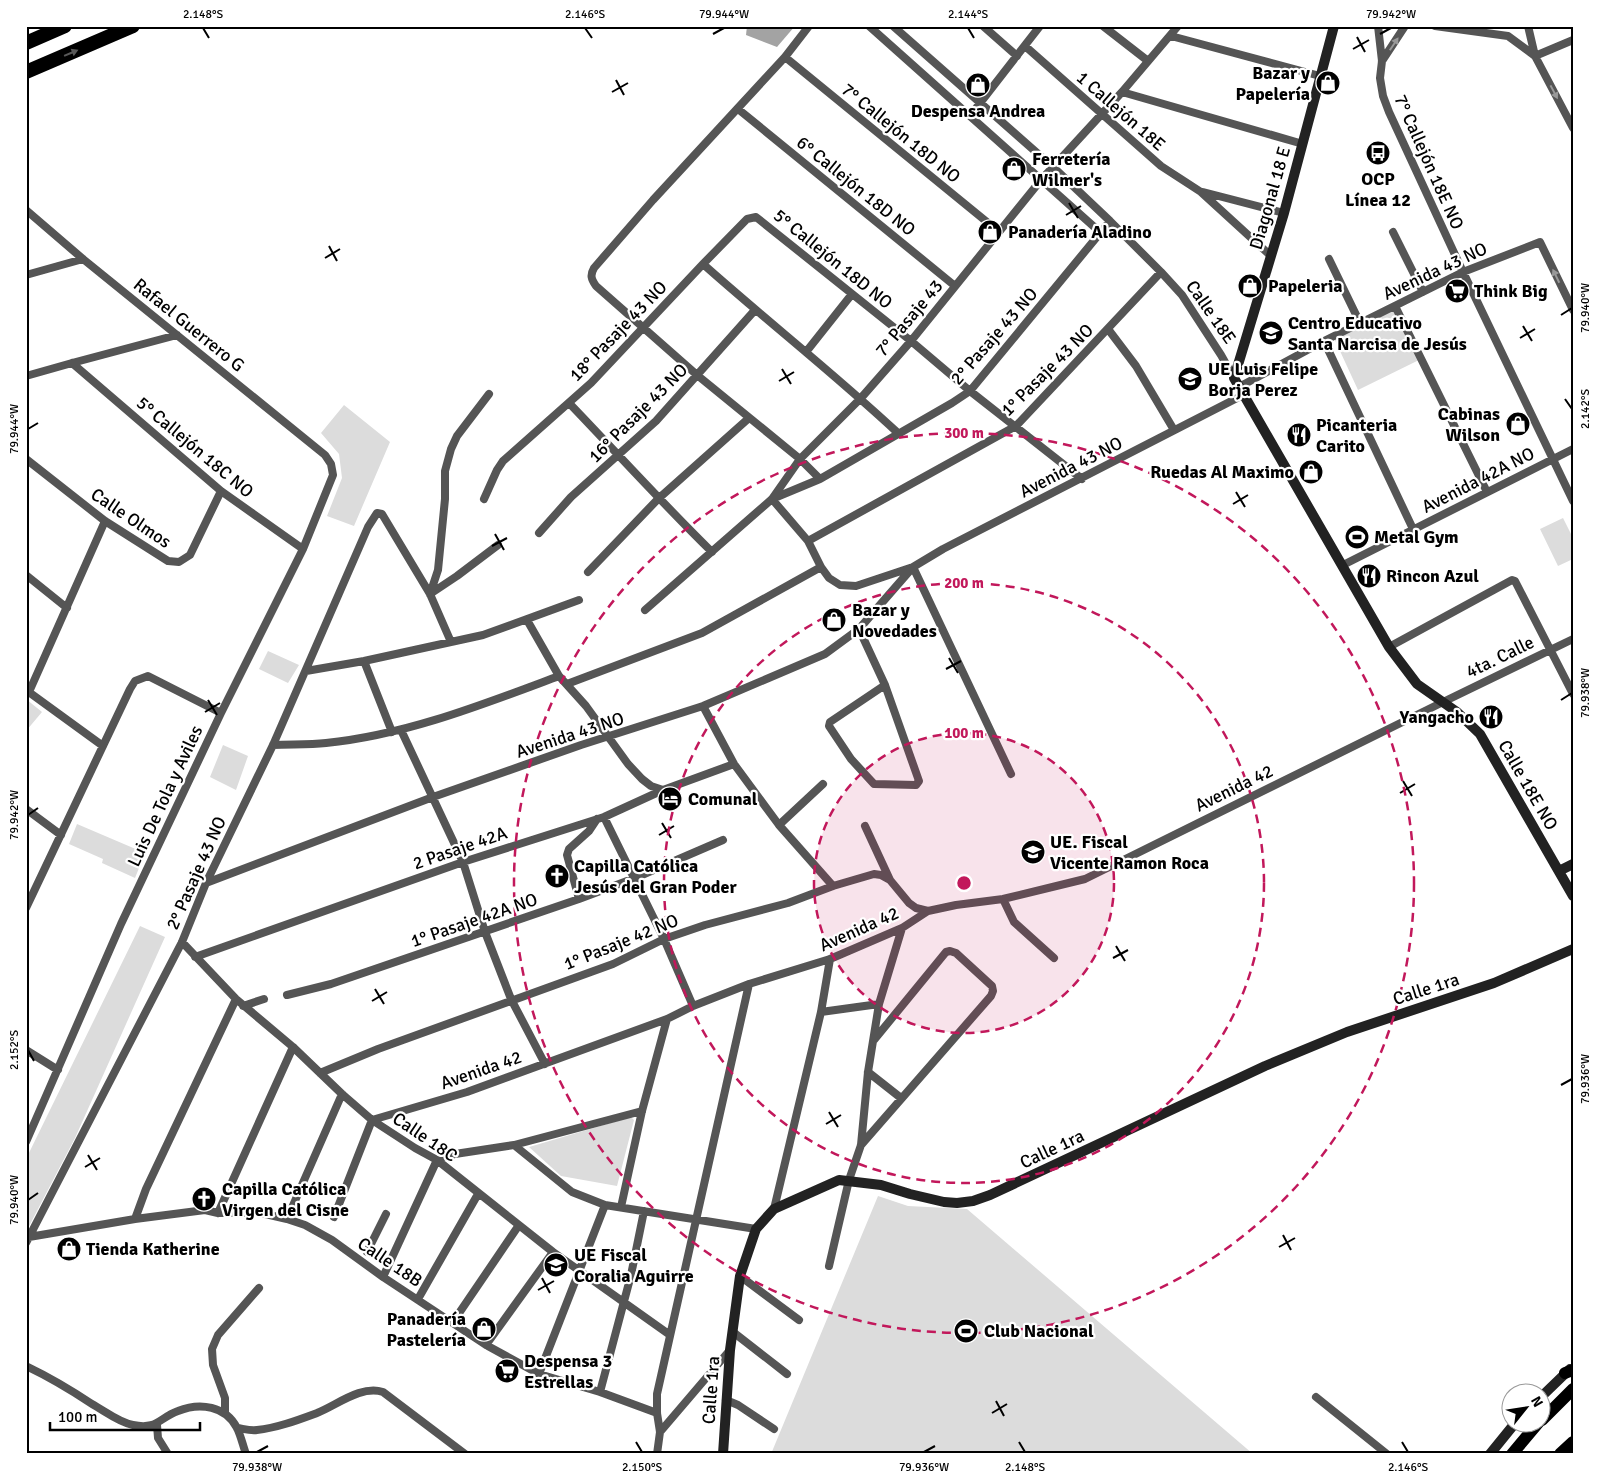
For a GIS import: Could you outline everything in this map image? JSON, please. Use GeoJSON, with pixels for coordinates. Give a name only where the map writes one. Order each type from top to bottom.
{"type":"FeatureCollection","features":[{"type":"Feature","properties":{"kind":"highway"},"geometry":{"type":"LineString","coordinates":[[26,43],[65,26]]}},
{"type":"Feature","properties":{"kind":"highway"},"geometry":{"type":"LineString","coordinates":[[26,72],[133,26]]}},
{"type":"Feature","properties":{"kind":"main road"},"geometry":{"type":"LineString","coordinates":[[1552,1410],[1573,1389]]}},
{"type":"Feature","properties":{"kind":"main road"},"geometry":{"type":"LineString","coordinates":[[1512,1454],[1531,1432]]}},
{"type":"Feature","properties":{"kind":"main road"},"geometry":{"type":"LineString","coordinates":[[1560,1454],[1573,1442]]}},
{"type":"Feature","properties":{"kind":"street"},"geometry":{"type":"LineString","coordinates":[[809,26],[785,57],[647,207],[594,268],[591,274],[592,281],[596,286],[698,375],[800,459],[820,479]]}},
{"type":"Feature","properties":{"kind":"street"},"geometry":{"type":"LineString","coordinates":[[869,26],[1101,233]]}},
{"type":"Feature","properties":{"kind":"street","name":"Calle 18E"},"geometry":{"type":"LineString","coordinates":[[893,26],[1053,167],[1110,221],[1182,295],[1221,355],[1389,647],[1416,684],[1441,703]]}},
{"type":"Feature","properties":{"kind":"street"},"geometry":{"type":"LineString","coordinates":[[982,26],[1017,56]]}},
{"type":"Feature","properties":{"kind":"street"},"geometry":{"type":"LineString","coordinates":[[970,116],[1040,26]]}},
{"type":"Feature","properties":{"kind":"street"},"geometry":{"type":"LineString","coordinates":[[1103,26],[1148,61]]}},
{"type":"Feature","properties":{"kind":"street","name":"7° Pasaje 43"},"geometry":{"type":"LineString","coordinates":[[644,610],[772,499],[800,459],[861,398],[911,341],[1041,180],[1122,92],[1178,26]]}},
{"type":"Feature","properties":{"kind":"street","name":"Diagonal 18 E"},"geometry":{"type":"LineString","coordinates":[[1239,387],[1271,256],[1334,26]]}},
{"type":"Feature","properties":{"kind":"street","name":"7° Callejón 18E NO"},"geometry":{"type":"LineString","coordinates":[[1378,26],[1382,61],[1380,78],[1383,96],[1389,112],[1462,272],[1573,501]]}},
{"type":"Feature","properties":{"kind":"street"},"geometry":{"type":"LineString","coordinates":[[1382,61],[1405,26]]}},
{"type":"Feature","properties":{"kind":"street"},"geometry":{"type":"LineString","coordinates":[[1435,26],[1508,36],[1535,56]]}},
{"type":"Feature","properties":{"kind":"street"},"geometry":{"type":"LineString","coordinates":[[1528,26],[1535,56],[1571,120],[1573,128]]}},
{"type":"Feature","properties":{"kind":"street"},"geometry":{"type":"LineString","coordinates":[[1171,36],[1320,76]]}},
{"type":"Feature","properties":{"kind":"street"},"geometry":{"type":"LineString","coordinates":[[1535,56],[1573,40]]}},
{"type":"Feature","properties":{"kind":"street","name":"1 Callejón 18E"},"geometry":{"type":"LineString","coordinates":[[1025,46],[1161,166],[1201,192],[1271,256]]}},
{"type":"Feature","properties":{"kind":"street","name":"7° Callejón 18D NO"},"geometry":{"type":"LineString","coordinates":[[785,57],[998,232]]}},
{"type":"Feature","properties":{"kind":"street"},"geometry":{"type":"LineString","coordinates":[[1122,92],[1303,144]]}},
{"type":"Feature","properties":{"kind":"street","name":"6° Callejón 18D NO"},"geometry":{"type":"LineString","coordinates":[[738,109],[955,286]]}},
{"type":"Feature","properties":{"kind":"street","name":"1 Callejón 18E"},"geometry":{"type":"LineString","coordinates":[[1201,192],[1284,213]]}},
{"type":"Feature","properties":{"kind":"street","name":"Rafael Guerrero G"},"geometry":{"type":"LineString","coordinates":[[26,210],[83,259],[325,455],[331,464]]}},
{"type":"Feature","properties":{"kind":"street","name":"18° Pasaje 43 NO"},"geometry":{"type":"LineString","coordinates":[[484,499],[503,461],[591,383],[702,264],[751,217]]}},
{"type":"Feature","properties":{"kind":"street","name":"5° Callejón 18D NO"},"geometry":{"type":"LineString","coordinates":[[751,217],[756,217],[911,341],[970,391],[1082,479]]}},
{"type":"Feature","properties":{"kind":"street","name":"2° Pasaje 43 NO"},"geometry":{"type":"LineString","coordinates":[[772,499],[820,479],[970,391],[1110,221]]}},
{"type":"Feature","properties":{"kind":"street"},"geometry":{"type":"LineString","coordinates":[[1393,232],[1422,292]]}},
{"type":"Feature","properties":{"kind":"street","name":"Avenida 43 NO"},"geometry":{"type":"LineString","coordinates":[[772,499],[808,541],[821,567],[829,578],[840,585],[856,586],[913,567],[943,549],[1174,430],[1239,387],[1324,341],[1462,272],[1540,242],[1573,310]]}},
{"type":"Feature","properties":{"kind":"street"},"geometry":{"type":"LineString","coordinates":[[26,274],[83,259]]}},
{"type":"Feature","properties":{"kind":"street"},"geometry":{"type":"LineString","coordinates":[[1329,259],[1360,323]]}},
{"type":"Feature","properties":{"kind":"street"},"geometry":{"type":"LineString","coordinates":[[702,264],[861,398],[899,434]]}},
{"type":"Feature","properties":{"kind":"street","name":"1° Pasaje 43 NO"},"geometry":{"type":"LineString","coordinates":[[808,541],[1016,426],[1161,272]]}},
{"type":"Feature","properties":{"kind":"street"},"geometry":{"type":"LineString","coordinates":[[806,352],[852,294]]}},
{"type":"Feature","properties":{"kind":"street"},"geometry":{"type":"LineString","coordinates":[[1394,306],[1487,492]]}},
{"type":"Feature","properties":{"kind":"street","name":"16° Pasaje 43 NO"},"geometry":{"type":"LineString","coordinates":[[538,533],[571,497],[656,421],[755,310]]}},
{"type":"Feature","properties":{"kind":"street"},"geometry":{"type":"LineString","coordinates":[[1108,330],[1136,366],[1174,430]]}},
{"type":"Feature","properties":{"kind":"street"},"geometry":{"type":"LineString","coordinates":[[26,376],[72,362],[177,336]]}},
{"type":"Feature","properties":{"kind":"street"},"geometry":{"type":"LineString","coordinates":[[1324,341],[1413,529]]}},
{"type":"Feature","properties":{"kind":"street","name":"5° Callejón 18C NO"},"geometry":{"type":"LineString","coordinates":[[72,362],[221,491],[303,549]]}},
{"type":"Feature","properties":{"kind":"street"},"geometry":{"type":"LineString","coordinates":[[451,642],[430,594],[438,570],[445,499],[445,471],[450,449],[457,436],[489,394]]}},
{"type":"Feature","properties":{"kind":"street"},"geometry":{"type":"LineString","coordinates":[[569,403],[658,499],[712,552]]}},
{"type":"Feature","properties":{"kind":"street"},"geometry":{"type":"LineString","coordinates":[[588,572],[658,499],[749,418]]}},
{"type":"Feature","properties":{"kind":"street","name":"Avenida 42A NO"},"geometry":{"type":"LineString","coordinates":[[1343,566],[1573,449]]}},
{"type":"Feature","properties":{"kind":"street","name":"Calle Olmos"},"geometry":{"type":"LineString","coordinates":[[26,459],[105,521],[168,561],[180,562],[190,555],[221,491]]}},
{"type":"Feature","properties":{"kind":"street","name":"Luis De Tola y Aviles"},"geometry":{"type":"LineString","coordinates":[[26,1142],[121,924],[221,713],[303,549],[333,475],[331,464]]}},
{"type":"Feature","properties":{"kind":"street","name":"2° Pasaje 43 NO"},"geometry":{"type":"LineString","coordinates":[[28,1240],[182,942],[206,883],[306,671],[372,518],[377,513],[382,514],[430,594]]}},
{"type":"Feature","properties":{"kind":"street"},"geometry":{"type":"LineString","coordinates":[[103,746],[28,691],[105,521]]}},
{"type":"Feature","properties":{"kind":"street"},"geometry":{"type":"LineString","coordinates":[[430,594],[498,545]]}},
{"type":"Feature","properties":{"kind":"street"},"geometry":{"type":"LineString","coordinates":[[567,684],[702,633],[821,567]]}},
{"type":"Feature","properties":{"kind":"street"},"geometry":{"type":"LineString","coordinates":[[913,567],[1011,774]]}},
{"type":"Feature","properties":{"kind":"street","name":"Avenida 43 NO"},"geometry":{"type":"LineString","coordinates":[[206,883],[433,798],[703,706],[825,654],[859,629],[913,567]]}},
{"type":"Feature","properties":{"kind":"street"},"geometry":{"type":"LineString","coordinates":[[26,575],[67,608]]}},
{"type":"Feature","properties":{"kind":"street"},"geometry":{"type":"LineString","coordinates":[[1389,647],[1512,580],[1515,581],[1573,694]]}},
{"type":"Feature","properties":{"kind":"street"},"geometry":{"type":"LineString","coordinates":[[306,671],[364,661],[483,635],[579,600]]}},
{"type":"Feature","properties":{"kind":"street"},"geometry":{"type":"LineString","coordinates":[[527,620],[559,676],[628,764],[651,786],[663,790]]}},
{"type":"Feature","properties":{"kind":"street"},"geometry":{"type":"LineString","coordinates":[[859,629],[885,685],[919,781],[916,785],[874,784],[851,759],[830,726],[830,722],[885,685]]}},
{"type":"Feature","properties":{"kind":"street","name":"4ta. Calle"},"geometry":{"type":"LineString","coordinates":[[1441,703],[1573,639]]}},
{"type":"Feature","properties":{"kind":"street"},"geometry":{"type":"LineString","coordinates":[[364,661],[392,732]]}},
{"type":"Feature","properties":{"kind":"street"},"geometry":{"type":"LineString","coordinates":[[26,908],[135,681],[148,676],[221,713]]}},
{"type":"Feature","properties":{"kind":"street"},"geometry":{"type":"LineString","coordinates":[[272,745],[326,743],[401,730],[489,702],[559,676]]}},
{"type":"Feature","properties":{"kind":"street","name":"Calle 18E NO"},"geometry":{"type":"LineString","coordinates":[[1441,703],[1456,712],[1480,734],[1573,896]]}},
{"type":"Feature","properties":{"kind":"street","name":"Avenida 42"},"geometry":{"type":"LineString","coordinates":[[372,1120],[467,1092],[667,1019],[693,1006],[749,984],[830,959],[902,928],[928,911],[956,905],[1003,899],[1085,879],[1441,703]]}},
{"type":"Feature","properties":{"kind":"street"},"geometry":{"type":"LineString","coordinates":[[703,706],[734,764],[779,825],[834,886]]}},
{"type":"Feature","properties":{"kind":"street"},"geometry":{"type":"LineString","coordinates":[[401,730],[463,862],[484,932],[512,1000],[545,1064]]}},
{"type":"Feature","properties":{"kind":"street","name":"2 Pasaje 42A"},"geometry":{"type":"LineString","coordinates":[[195,957],[463,862],[601,818],[663,790],[734,764]]}},
{"type":"Feature","properties":{"kind":"street"},"geometry":{"type":"LineString","coordinates":[[779,825],[823,784]]}},
{"type":"Feature","properties":{"kind":"street"},"geometry":{"type":"LineString","coordinates":[[26,809],[61,835]]}},
{"type":"Feature","properties":{"kind":"street"},"geometry":{"type":"LineString","coordinates":[[579,899],[567,855],[569,849],[590,831],[601,818],[635,878],[693,1006]]}},
{"type":"Feature","properties":{"kind":"street"},"geometry":{"type":"LineString","coordinates":[[865,826],[890,880],[909,903],[916,908],[928,911]]}},
{"type":"Feature","properties":{"kind":"street","name":"1° Pasaje 42A NO"},"geometry":{"type":"LineString","coordinates":[[287,995],[331,984],[579,899],[635,878],[723,840]]}},
{"type":"Feature","properties":{"kind":"street"},"geometry":{"type":"LineString","coordinates":[[1559,871],[1573,864]]}},
{"type":"Feature","properties":{"kind":"street","name":"1° Pasaje 42 NO"},"geometry":{"type":"LineString","coordinates":[[320,1073],[378,1049],[613,964],[664,939],[705,925],[788,903],[874,874],[881,875],[890,880]]}},
{"type":"Feature","properties":{"kind":"street"},"geometry":{"type":"LineString","coordinates":[[1003,899],[1014,922],[1054,958]]}},
{"type":"Feature","properties":{"kind":"street"},"geometry":{"type":"LineString","coordinates":[[829,1266],[849,1180],[861,1145],[868,1072],[879,1004],[902,928]]}},
{"type":"Feature","properties":{"kind":"street","name":"Calle 18C"},"geometry":{"type":"LineString","coordinates":[[182,942],[236,1000],[293,1047],[372,1120],[414,1148],[437,1160],[553,1252],[670,1335]]}},
{"type":"Feature","properties":{"kind":"street","name":"Calle 1ra"},"geometry":{"type":"LineString","coordinates":[[723,1454],[730,1350],[740,1276],[756,1229],[774,1209],[839,1180],[881,1185],[944,1202],[973,1201],[990,1196],[1265,1066],[1347,1032],[1494,983],[1573,949]]}},
{"type":"Feature","properties":{"kind":"street"},"geometry":{"type":"LineString","coordinates":[[861,1145],[990,996],[993,991],[992,986],[956,953],[946,952],[874,1040]]}},
{"type":"Feature","properties":{"kind":"street"},"geometry":{"type":"LineString","coordinates":[[774,1209],[821,1012],[830,959]]}},
{"type":"Feature","properties":{"kind":"street"},"geometry":{"type":"LineString","coordinates":[[657,1454],[660,1432],[657,1394],[749,984]]}},
{"type":"Feature","properties":{"kind":"street"},"geometry":{"type":"LineString","coordinates":[[243,1006],[264,999]]}},
{"type":"Feature","properties":{"kind":"street"},"geometry":{"type":"LineString","coordinates":[[135,1219],[146,1189],[236,1000]]}},
{"type":"Feature","properties":{"kind":"street"},"geometry":{"type":"LineString","coordinates":[[821,1012],[879,1004]]}},
{"type":"Feature","properties":{"kind":"street"},"geometry":{"type":"LineString","coordinates":[[621,1207],[642,1112],[667,1019]]}},
{"type":"Feature","properties":{"kind":"street"},"geometry":{"type":"LineString","coordinates":[[218,1213],[293,1047]]}},
{"type":"Feature","properties":{"kind":"street"},"geometry":{"type":"LineString","coordinates":[[26,1050],[58,1070]]}},
{"type":"Feature","properties":{"kind":"street"},"geometry":{"type":"LineString","coordinates":[[868,1072],[902,1098]]}},
{"type":"Feature","properties":{"kind":"street"},"geometry":{"type":"LineString","coordinates":[[286,1219],[342,1094]]}},
{"type":"Feature","properties":{"kind":"street"},"geometry":{"type":"LineString","coordinates":[[383,1277],[437,1160],[462,1153],[514,1145],[642,1112]]}},
{"type":"Feature","properties":{"kind":"street"},"geometry":{"type":"LineString","coordinates":[[334,1217],[372,1120]]}},
{"type":"Feature","properties":{"kind":"street"},"geometry":{"type":"LineString","coordinates":[[514,1145],[572,1192],[606,1205],[756,1229]]}},
{"type":"Feature","properties":{"kind":"street"},"geometry":{"type":"LineString","coordinates":[[418,1299],[478,1194]]}},
{"type":"Feature","properties":{"kind":"street"},"geometry":{"type":"LineString","coordinates":[[539,1374],[606,1205]]}},
{"type":"Feature","properties":{"kind":"street","name":"Calle 18B"},"geometry":{"type":"LineString","coordinates":[[28,1240],[135,1219],[205,1210],[218,1213],[261,1213],[286,1219],[305,1225],[332,1240],[383,1277],[486,1345],[539,1374],[600,1392],[657,1413]]}},
{"type":"Feature","properties":{"kind":"street"},"geometry":{"type":"LineString","coordinates":[[600,1392],[624,1304],[644,1210]]}},
{"type":"Feature","properties":{"kind":"street"},"geometry":{"type":"LineString","coordinates":[[367,1252],[386,1214]]}},
{"type":"Feature","properties":{"kind":"street"},"geometry":{"type":"LineString","coordinates":[[453,1322],[519,1224]]}},
{"type":"Feature","properties":{"kind":"street"},"geometry":{"type":"LineString","coordinates":[[486,1345],[553,1252]]}},
{"type":"Feature","properties":{"kind":"street"},"geometry":{"type":"LineString","coordinates":[[740,1276],[799,1320]]}},
{"type":"Feature","properties":{"kind":"street"},"geometry":{"type":"LineString","coordinates":[[246,1454],[237,1428],[226,1413],[225,1398],[213,1365],[212,1349],[218,1335],[259,1288]]}},
{"type":"Feature","properties":{"kind":"street"},"geometry":{"type":"LineString","coordinates":[[733,1332],[787,1374]]}},
{"type":"Feature","properties":{"kind":"street"},"geometry":{"type":"LineString","coordinates":[[660,1432],[730,1350]]}},
{"type":"Feature","properties":{"kind":"street"},"geometry":{"type":"LineString","coordinates":[[26,1366],[43,1374],[117,1419],[133,1425],[157,1425],[178,1411],[196,1406],[226,1413]]}},
{"type":"Feature","properties":{"kind":"street"},"geometry":{"type":"LineString","coordinates":[[1552,1387],[1570,1370]]}},
{"type":"Feature","properties":{"kind":"street"},"geometry":{"type":"LineString","coordinates":[[237,1428],[256,1431],[288,1423],[318,1412],[364,1391],[374,1389],[383,1392],[465,1454]]}},
{"type":"Feature","properties":{"kind":"street"},"geometry":{"type":"LineString","coordinates":[[1316,1397],[1386,1454]]}},
{"type":"Feature","properties":{"kind":"street"},"geometry":{"type":"LineString","coordinates":[[726,1400],[738,1405],[774,1429]]}},
{"type":"Feature","properties":{"kind":"street"},"geometry":{"type":"LineString","coordinates":[[157,1425],[158,1438],[163,1453]]}},
{"type":"Feature","properties":{"kind":"street"},"geometry":{"type":"LineString","coordinates":[[1490,1454],[1508,1432]]}},
{"type":"Feature","properties":{"kind":"shaded area"},"geometry":{"type":"Polygon","coordinates":[[[747,26],[795,26],[777,47],[746,35],[747,26]]]}},
{"type":"Feature","properties":{"kind":"shaded area"},"geometry":{"type":"Polygon","coordinates":[[[1393,309],[1419,360],[1358,390],[1334,338],[1393,309]]]}},
{"type":"Feature","properties":{"kind":"shaded area"},"geometry":{"type":"Polygon","coordinates":[[[344,405],[390,442],[354,526],[327,516],[342,478],[339,454],[321,433],[344,405]]]}},
{"type":"Feature","properties":{"kind":"shaded area"},"geometry":{"type":"Polygon","coordinates":[[[1563,518],[1573,538],[1573,559],[1558,566],[1540,529],[1563,518]]]}},
{"type":"Feature","properties":{"kind":"shaded area"},"geometry":{"type":"Polygon","coordinates":[[[268,651],[299,665],[288,683],[259,669],[268,651]]]}},
{"type":"Feature","properties":{"kind":"shaded area"},"geometry":{"type":"Polygon","coordinates":[[[26,699],[42,712],[26,731],[26,699]]]}},
{"type":"Feature","properties":{"kind":"shaded area"},"geometry":{"type":"Polygon","coordinates":[[[223,745],[248,756],[236,790],[210,777],[223,745]]]}},
{"type":"Feature","properties":{"kind":"shaded area"},"geometry":{"type":"Polygon","coordinates":[[[77,824],[145,853],[135,878],[102,863],[103,859],[69,844],[77,824]]]}},
{"type":"Feature","properties":{"kind":"shaded area"},"geometry":{"type":"Polygon","coordinates":[[[140,926],[165,937],[75,1138],[26,1232],[26,1159],[140,926]]]}},
{"type":"Feature","properties":{"kind":"shaded area"},"geometry":{"type":"Polygon","coordinates":[[[631,1117],[634,1120],[617,1186],[561,1176],[529,1147],[631,1117]]]}},
{"type":"Feature","properties":{"kind":"shaded area","name":"Club Nacional"},"geometry":{"type":"Polygon","coordinates":[[[878,1196],[908,1206],[967,1209],[1253,1454],[771,1454],[878,1196]]]}},
{"type":"Feature","properties":{"kind":"place","name":"Bazar y Papelería"},"geometry":{"type":"Point","coordinates":[1328,83]}},
{"type":"Feature","properties":{"kind":"place","name":"Despensa Andrea"},"geometry":{"type":"Point","coordinates":[978,85]}},
{"type":"Feature","properties":{"kind":"place","name":"OCP Línea 12"},"geometry":{"type":"Point","coordinates":[1378,153]}},
{"type":"Feature","properties":{"kind":"place","name":"Ferretería Wilmer's"},"geometry":{"type":"Point","coordinates":[1014,169]}},
{"type":"Feature","properties":{"kind":"place","name":"Panadería Aladino"},"geometry":{"type":"Point","coordinates":[990,232]}},
{"type":"Feature","properties":{"kind":"place","name":"Papeleria"},"geometry":{"type":"Point","coordinates":[1250,286]}},
{"type":"Feature","properties":{"kind":"place","name":"Think Big"},"geometry":{"type":"Point","coordinates":[1457,291]}},
{"type":"Feature","properties":{"kind":"place","name":"Centro Educativo Santa Narcisa de Jesús"},"geometry":{"type":"Point","coordinates":[1271,333]}},
{"type":"Feature","properties":{"kind":"place","name":"UE Luis Felipe Borja Perez"},"geometry":{"type":"Point","coordinates":[1190,379]}},
{"type":"Feature","properties":{"kind":"place","name":"Cabinas Wilson"},"geometry":{"type":"Point","coordinates":[1518,424]}},
{"type":"Feature","properties":{"kind":"place","name":"Picanteria Carito"},"geometry":{"type":"Point","coordinates":[1299,435]}},
{"type":"Feature","properties":{"kind":"place","name":"Ruedas Al Maximo"},"geometry":{"type":"Point","coordinates":[1311,472]}},
{"type":"Feature","properties":{"kind":"place","name":"Metal Gym"},"geometry":{"type":"Point","coordinates":[1357,537]}},
{"type":"Feature","properties":{"kind":"place","name":"Rincon Azul"},"geometry":{"type":"Point","coordinates":[1369,576]}},
{"type":"Feature","properties":{"kind":"place","name":"Bazar y Novedades"},"geometry":{"type":"Point","coordinates":[834,620]}},
{"type":"Feature","properties":{"kind":"place","name":"Yangacho"},"geometry":{"type":"Point","coordinates":[1491,717]}},
{"type":"Feature","properties":{"kind":"place","name":"Comunal"},"geometry":{"type":"Point","coordinates":[670,799]}},
{"type":"Feature","properties":{"kind":"place","name":"UE. Fiscal Vicente Ramon Roca"},"geometry":{"type":"Point","coordinates":[1033,852]}},
{"type":"Feature","properties":{"kind":"place","name":"Capilla Católica Jesús del Gran Poder"},"geometry":{"type":"Point","coordinates":[557,876]}},
{"type":"Feature","properties":{"kind":"place","name":"Capilla Católica Virgen del Cisne"},"geometry":{"type":"Point","coordinates":[204,1199]}},
{"type":"Feature","properties":{"kind":"place","name":"Tienda Katherine"},"geometry":{"type":"Point","coordinates":[69,1249]}},
{"type":"Feature","properties":{"kind":"place","name":"UE Fiscal Coralia Aguirre"},"geometry":{"type":"Point","coordinates":[556,1265]}},
{"type":"Feature","properties":{"kind":"place","name":"Panadería Pastelería"},"geometry":{"type":"Point","coordinates":[484,1329]}},
{"type":"Feature","properties":{"kind":"place","name":"Club Nacional"},"geometry":{"type":"Point","coordinates":[966,1331]}},
{"type":"Feature","properties":{"kind":"place","name":"Despensa 3 Estrellas"},"geometry":{"type":"Point","coordinates":[507,1371]}}]}
